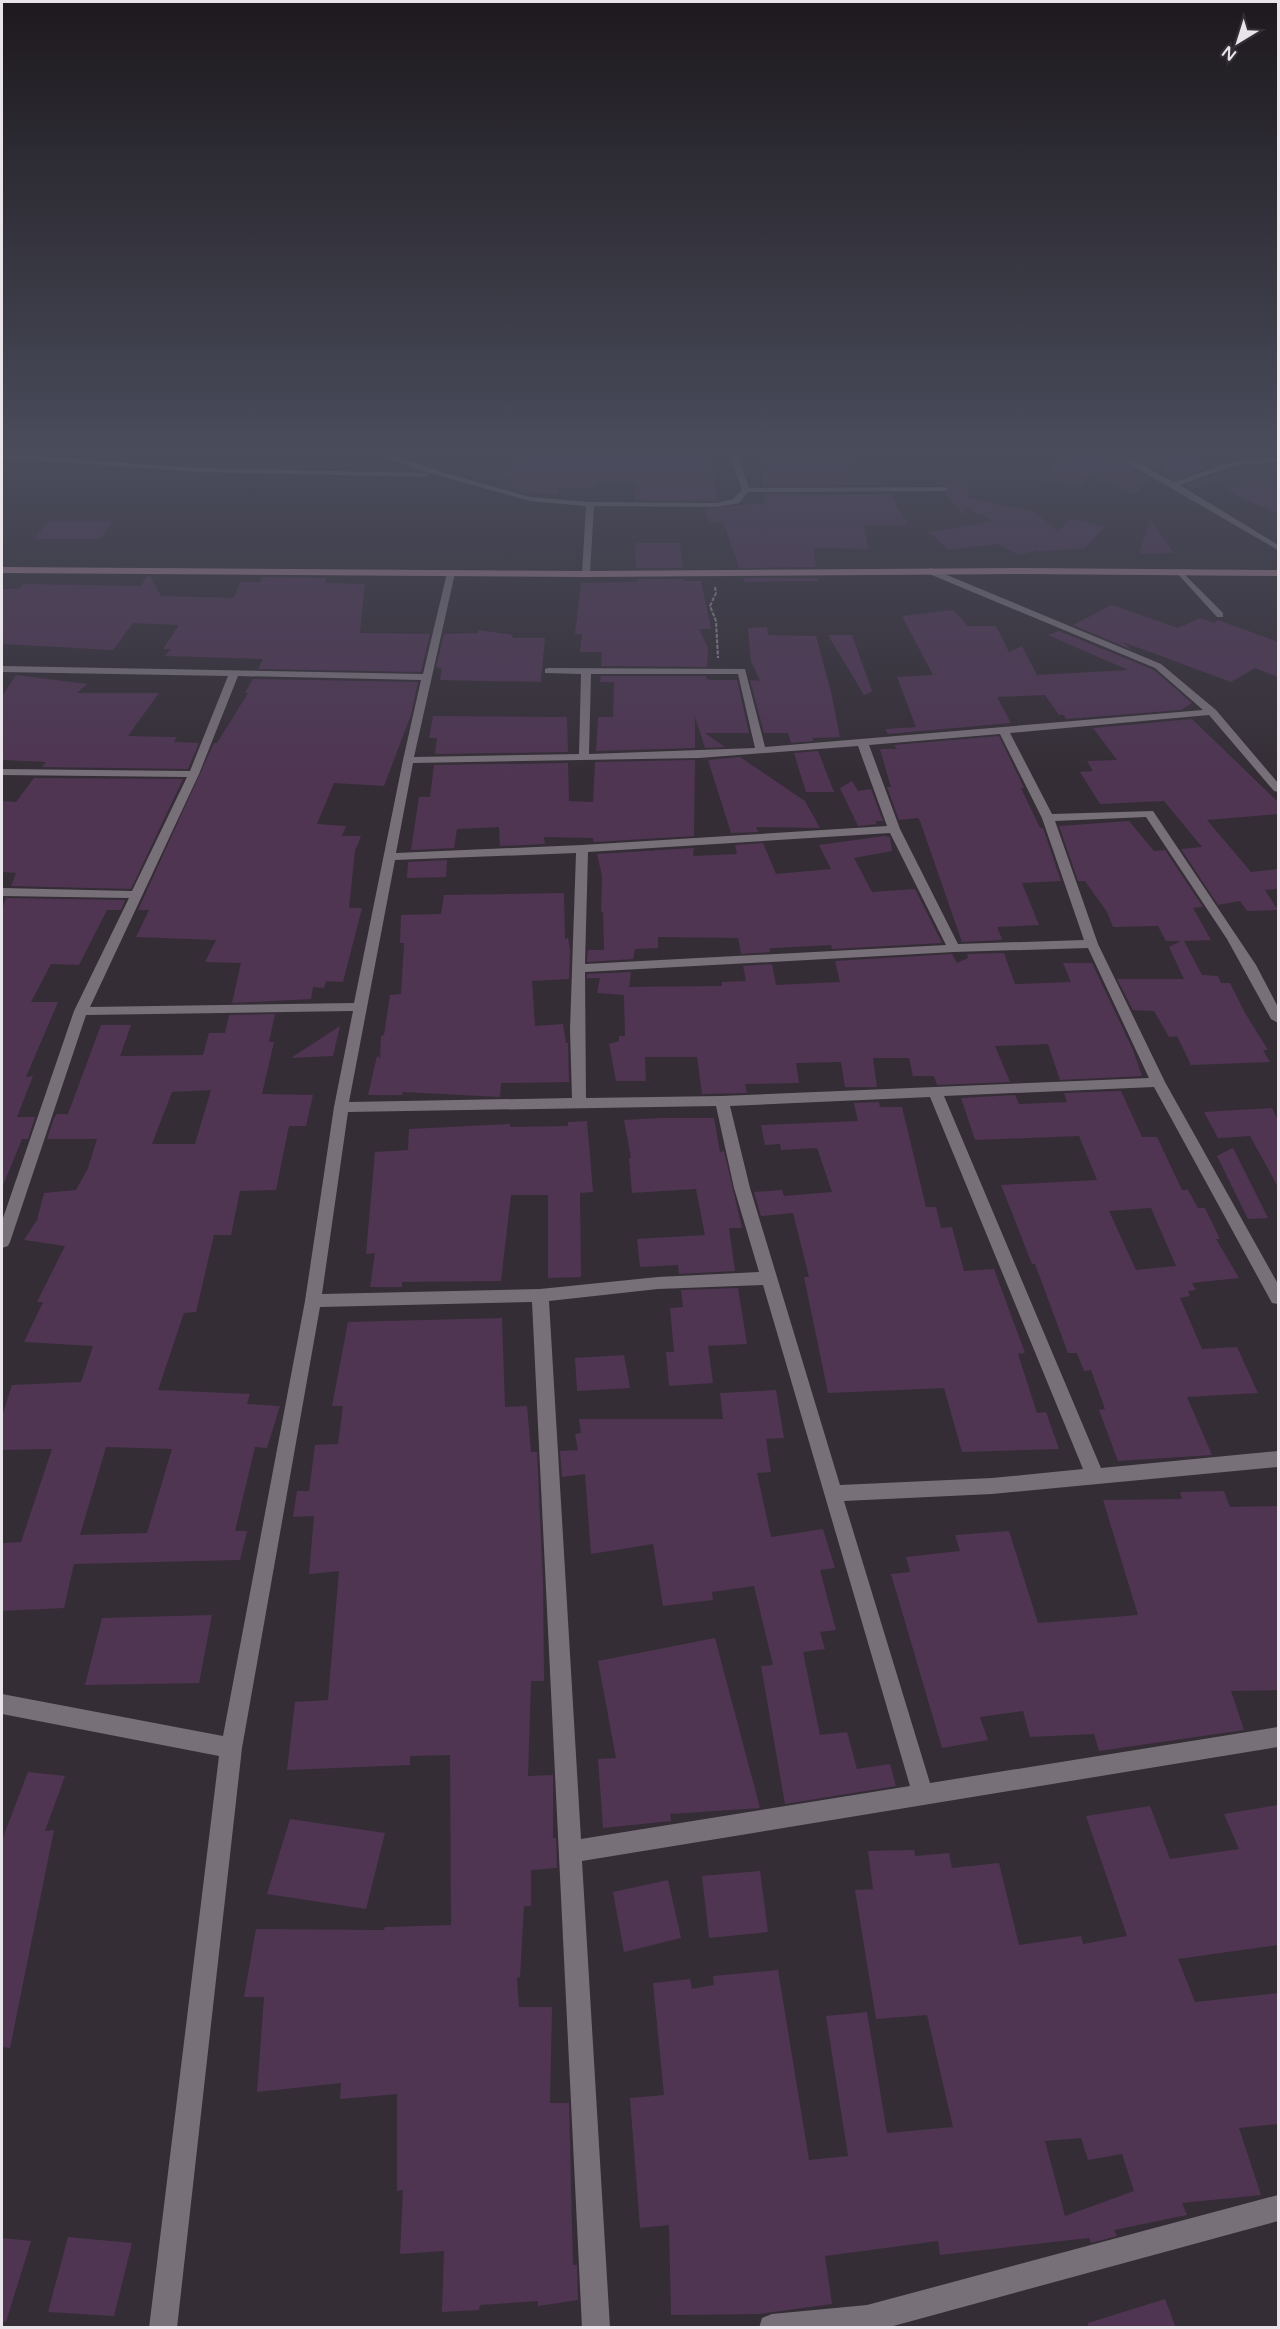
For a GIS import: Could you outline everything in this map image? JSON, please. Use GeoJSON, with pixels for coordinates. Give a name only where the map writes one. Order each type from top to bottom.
{"type":"FeatureCollection","features":[{"type":"Feature","properties":{"kind":"main road"},"geometry":{"type":"LineString","coordinates":[[2,570],[586,574],[930,571],[1278,573]]}},
{"type":"Feature","properties":{"kind":"street"},"geometry":{"type":"LineString","coordinates":[[586,574],[587,563]]}},
{"type":"Feature","properties":{"kind":"street"},"geometry":{"type":"LineString","coordinates":[[930,571],[1158,666],[1212,712],[1278,789]]}},
{"type":"Feature","properties":{"kind":"street"},"geometry":{"type":"LineString","coordinates":[[163,2328],[231,1748],[313,1301],[341,1107],[408,760],[451,573]]}},
{"type":"Feature","properties":{"kind":"street"},"geometry":{"type":"LineString","coordinates":[[2,669],[427,677]]}},
{"type":"Feature","properties":{"kind":"street"},"geometry":{"type":"LineString","coordinates":[[548,671],[742,671],[761,752]]}},
{"type":"Feature","properties":{"kind":"street"},"geometry":{"type":"LineString","coordinates":[[584,756],[586,671]]}},
{"type":"Feature","properties":{"kind":"street"},"geometry":{"type":"LineString","coordinates":[[2,1242],[81,1011],[194,774],[234,674]]}},
{"type":"Feature","properties":{"kind":"street"},"geometry":{"type":"LineString","coordinates":[[408,760],[761,752],[1212,712]]}},
{"type":"Feature","properties":{"kind":"street"},"geometry":{"type":"LineString","coordinates":[[1003,730],[1048,818],[1092,944],[1158,1082],[1278,1298]]}},
{"type":"Feature","properties":{"kind":"street"},"geometry":{"type":"LineString","coordinates":[[863,744],[894,829],[954,948]]}},
{"type":"Feature","properties":{"kind":"street"},"geometry":{"type":"LineString","coordinates":[[2,772],[194,774]]}},
{"type":"Feature","properties":{"kind":"street"},"geometry":{"type":"LineString","coordinates":[[1048,818],[1149,813],[1241,950],[1278,1019]]}},
{"type":"Feature","properties":{"kind":"street"},"geometry":{"type":"LineString","coordinates":[[389,857],[582,849],[894,829]]}},
{"type":"Feature","properties":{"kind":"street"},"geometry":{"type":"LineString","coordinates":[[579,1102],[577,1029],[582,849]]}},
{"type":"Feature","properties":{"kind":"street"},"geometry":{"type":"LineString","coordinates":[[2,892],[138,895]]}},
{"type":"Feature","properties":{"kind":"street"},"geometry":{"type":"LineString","coordinates":[[580,968],[954,948],[1092,944]]}},
{"type":"Feature","properties":{"kind":"street"},"geometry":{"type":"LineString","coordinates":[[81,1011],[361,1007]]}},
{"type":"Feature","properties":{"kind":"street"},"geometry":{"type":"LineString","coordinates":[[341,1107],[722,1101],[1158,1082]]}},
{"type":"Feature","properties":{"kind":"street"},"geometry":{"type":"LineString","coordinates":[[936,1092],[1095,1476]]}},
{"type":"Feature","properties":{"kind":"street"},"geometry":{"type":"LineString","coordinates":[[722,1101],[742,1188],[923,1795]]}},
{"type":"Feature","properties":{"kind":"street"},"geometry":{"type":"LineString","coordinates":[[313,1301],[540,1295],[658,1283],[770,1278]]}},
{"type":"Feature","properties":{"kind":"street"},"geometry":{"type":"LineString","coordinates":[[540,1295],[596,2328]]}},
{"type":"Feature","properties":{"kind":"street"},"geometry":{"type":"LineString","coordinates":[[832,1493],[992,1486],[1278,1459]]}},
{"type":"Feature","properties":{"kind":"street"},"geometry":{"type":"LineString","coordinates":[[2,1704],[231,1748]]}},
{"type":"Feature","properties":{"kind":"street"},"geometry":{"type":"LineString","coordinates":[[570,1852],[1278,1737]]}},
{"type":"Feature","properties":{"kind":"street"},"geometry":{"type":"LineString","coordinates":[[772,2328],[867,2319],[1278,2208]]}},
{"type":"Feature","properties":{"kind":"lane"},"geometry":{"type":"LineString","coordinates":[[1178,571],[1220,615]]}},
{"type":"Feature","properties":{"kind":"path"},"geometry":{"type":"LineString","coordinates":[[714,573],[708,574],[714,581],[716,593],[710,606],[718,634],[718,671]]}},
{"type":"Feature","properties":{"kind":"building"},"geometry":{"type":"Polygon","coordinates":[[[636,563],[682,563],[683,568],[636,568],[636,563]]]}},
{"type":"Feature","properties":{"kind":"building"},"geometry":{"type":"Polygon","coordinates":[[[737,563],[815,563],[816,567],[739,568],[737,563]]]}},
{"type":"Feature","properties":{"kind":"building"},"geometry":{"type":"Polygon","coordinates":[[[147,576],[150,576],[161,596],[234,598],[240,582],[260,582],[262,577],[327,578],[325,583],[365,584],[360,633],[430,634],[421,672],[258,669],[263,659],[165,656],[171,649],[163,649],[179,625],[133,623],[113,650],[2,644],[2,589],[19,589],[23,584],[141,586],[147,576]]]}},
{"type":"Feature","properties":{"kind":"building"},"geometry":{"type":"Polygon","coordinates":[[[743,578],[818,578],[818,581],[744,582],[743,578]]]}},
{"type":"Feature","properties":{"kind":"building"},"geometry":{"type":"Polygon","coordinates":[[[637,579],[701,581],[711,629],[699,629],[708,648],[707,667],[601,666],[602,652],[580,652],[582,634],[575,634],[581,583],[637,582],[637,579]]]}},
{"type":"Feature","properties":{"kind":"building"},"geometry":{"type":"Polygon","coordinates":[[[1112,605],[1178,628],[1200,618],[1214,623],[1218,620],[1278,642],[1278,677],[1255,668],[1231,682],[1123,642],[1132,650],[1073,625],[1112,605]]]}},
{"type":"Feature","properties":{"kind":"building"},"geometry":{"type":"Polygon","coordinates":[[[953,610],[968,626],[996,626],[1009,652],[1022,646],[1037,675],[1128,670],[1048,635],[1059,631],[1154,670],[1192,703],[1181,710],[1066,719],[1064,715],[1059,715],[1045,695],[997,697],[1011,723],[888,734],[885,729],[916,727],[897,677],[933,675],[902,616],[953,610]]]}},
{"type":"Feature","properties":{"kind":"building"},"geometry":{"type":"Polygon","coordinates":[[[767,627],[768,635],[816,636],[840,737],[812,738],[814,741],[791,743],[788,733],[764,733],[750,680],[760,681],[751,661],[748,628],[767,627]]]}},
{"type":"Feature","properties":{"kind":"building"},"geometry":{"type":"Polygon","coordinates":[[[478,630],[513,635],[512,638],[545,638],[541,682],[440,680],[442,669],[436,667],[444,634],[478,633],[478,630]]]}},
{"type":"Feature","properties":{"kind":"building"},"geometry":{"type":"Polygon","coordinates":[[[828,635],[852,635],[872,691],[864,695],[828,635]]]}},
{"type":"Feature","properties":{"kind":"building"},"geometry":{"type":"Polygon","coordinates":[[[16,675],[87,684],[77,693],[159,693],[128,736],[177,737],[174,742],[199,743],[188,769],[42,767],[46,762],[2,760],[2,696],[16,675]]]}},
{"type":"Feature","properties":{"kind":"building"},"geometry":{"type":"Polygon","coordinates":[[[601,676],[706,676],[706,679],[712,680],[737,680],[749,733],[705,733],[725,747],[705,748],[695,717],[695,748],[596,751],[598,717],[613,717],[614,682],[600,682],[601,676]]]}},
{"type":"Feature","properties":{"kind":"building"},"geometry":{"type":"Polygon","coordinates":[[[253,679],[418,682],[411,715],[384,786],[334,783],[317,824],[346,826],[342,836],[361,836],[355,851],[349,908],[362,908],[343,982],[326,981],[324,988],[313,987],[311,999],[232,1003],[241,963],[205,962],[216,940],[136,937],[149,910],[138,910],[214,743],[217,743],[248,693],[245,693],[253,679]]]}},
{"type":"Feature","properties":{"kind":"building"},"geometry":{"type":"Polygon","coordinates":[[[433,716],[567,717],[568,752],[435,754],[437,738],[429,738],[433,716]]]}},
{"type":"Feature","properties":{"kind":"building"},"geometry":{"type":"Polygon","coordinates":[[[1192,719],[1278,802],[1278,814],[1207,820],[1251,872],[1278,869],[1278,889],[1265,890],[1278,910],[1247,911],[1240,901],[1218,905],[1181,849],[1202,847],[1164,801],[1100,804],[1080,772],[1093,771],[1087,761],[1117,760],[1093,728],[1192,719]]]}},
{"type":"Feature","properties":{"kind":"building"},"geometry":{"type":"Polygon","coordinates":[[[999,736],[1040,828],[1043,828],[1061,881],[1022,883],[1039,925],[997,927],[1002,939],[1000,940],[962,942],[920,821],[918,818],[899,820],[887,787],[891,787],[880,749],[897,749],[894,745],[999,736]]]}},
{"type":"Feature","properties":{"kind":"building"},"geometry":{"type":"Polygon","coordinates":[[[818,751],[834,792],[806,792],[794,753],[818,751]]]}},
{"type":"Feature","properties":{"kind":"building"},"geometry":{"type":"Polygon","coordinates":[[[740,757],[805,801],[820,828],[756,827],[758,832],[731,833],[708,760],[740,757]]]}},
{"type":"Feature","properties":{"kind":"building"},"geometry":{"type":"Polygon","coordinates":[[[695,760],[694,836],[594,842],[593,838],[544,837],[545,844],[500,846],[499,827],[457,829],[454,848],[411,850],[419,797],[430,797],[434,765],[568,763],[569,801],[593,802],[595,762],[695,760]]]}},
{"type":"Feature","properties":{"kind":"building"},"geometry":{"type":"Polygon","coordinates":[[[34,778],[183,779],[131,889],[11,886],[16,873],[2,872],[2,801],[16,802],[34,778]]]}},
{"type":"Feature","properties":{"kind":"building"},"geometry":{"type":"Polygon","coordinates":[[[852,781],[858,791],[871,789],[883,821],[858,826],[840,788],[852,781]]]}},
{"type":"Feature","properties":{"kind":"building"},"geometry":{"type":"Polygon","coordinates":[[[1129,821],[1154,851],[1165,850],[1203,907],[1193,908],[1211,940],[1184,941],[1202,975],[1218,976],[1221,983],[1230,983],[1268,1050],[1263,1050],[1270,1062],[1191,1065],[1177,1036],[1169,1037],[1154,1011],[1133,1010],[1117,979],[1184,979],[1169,947],[1181,941],[1166,941],[1158,926],[1113,927],[1107,912],[1085,881],[1078,881],[1059,826],[1129,821]]]}},
{"type":"Feature","properties":{"kind":"building"},"geometry":{"type":"Polygon","coordinates":[[[890,837],[892,851],[854,858],[872,892],[915,889],[942,943],[832,949],[831,945],[773,948],[769,949],[770,952],[741,954],[738,938],[658,937],[658,948],[635,949],[633,959],[587,962],[588,950],[604,950],[603,912],[601,912],[602,876],[597,854],[694,848],[693,856],[737,854],[735,845],[763,843],[776,874],[831,869],[819,845],[890,837]]]}},
{"type":"Feature","properties":{"kind":"building"},"geometry":{"type":"Polygon","coordinates":[[[447,860],[446,877],[407,878],[408,862],[447,860]]]}},
{"type":"Feature","properties":{"kind":"building"},"geometry":{"type":"Polygon","coordinates":[[[564,893],[565,939],[568,938],[570,950],[569,979],[532,981],[535,1026],[563,1024],[566,1043],[568,1043],[569,1082],[501,1083],[500,1097],[403,1092],[402,1095],[368,1095],[377,1056],[380,1058],[381,1036],[384,1035],[390,995],[401,994],[404,943],[400,943],[401,915],[441,914],[444,895],[564,893]]]}},
{"type":"Feature","properties":{"kind":"building"},"geometry":{"type":"Polygon","coordinates":[[[6,898],[125,900],[121,910],[107,910],[79,965],[51,964],[31,1002],[58,1002],[26,1077],[33,1076],[17,1117],[35,1117],[28,1139],[22,1139],[2,1188],[2,909],[6,898]]]}},
{"type":"Feature","properties":{"kind":"building"},"geometry":{"type":"Polygon","coordinates":[[[1004,953],[1015,984],[1071,982],[1063,963],[1092,963],[1133,1050],[1142,1076],[1060,1080],[1048,1044],[995,1046],[1010,1082],[937,1085],[934,1076],[913,1076],[909,1058],[873,1058],[877,1087],[845,1087],[841,1062],[796,1063],[799,1083],[745,1084],[747,1093],[702,1094],[697,1057],[645,1057],[646,1081],[616,1081],[609,1044],[619,1041],[619,1036],[625,1036],[624,995],[597,993],[600,978],[587,978],[587,974],[631,972],[629,987],[722,986],[722,982],[746,981],[743,966],[772,964],[776,985],[840,982],[835,961],[952,954],[957,963],[968,958],[967,954],[1004,953]]]}},
{"type":"Feature","properties":{"kind":"building"},"geometry":{"type":"Polygon","coordinates":[[[275,1014],[269,1042],[274,1042],[262,1094],[313,1095],[306,1126],[289,1126],[276,1190],[240,1191],[231,1235],[214,1235],[196,1312],[184,1313],[158,1390],[250,1394],[247,1404],[280,1406],[267,1448],[255,1447],[235,1531],[247,1531],[240,1560],[74,1564],[64,1608],[2,1611],[2,1543],[21,1542],[52,1449],[2,1450],[2,1416],[12,1385],[81,1382],[93,1346],[24,1342],[43,1302],[37,1302],[65,1246],[24,1240],[37,1220],[44,1193],[76,1190],[88,1168],[97,1139],[47,1139],[54,1118],[57,1114],[68,1114],[101,1025],[131,1025],[120,1056],[203,1055],[209,1033],[225,1033],[229,1015],[275,1014]],[[211,1090],[172,1092],[152,1144],[195,1144],[211,1090]],[[106,1447],[80,1535],[147,1533],[172,1449],[106,1447]]]}},
{"type":"Feature","properties":{"kind":"building"},"geometry":{"type":"Polygon","coordinates":[[[340,1026],[333,1056],[291,1058],[340,1026]]]}},
{"type":"Feature","properties":{"kind":"building"},"geometry":{"type":"Polygon","coordinates":[[[1121,1091],[1142,1137],[1157,1137],[1182,1190],[1188,1190],[1198,1208],[1205,1208],[1220,1239],[1216,1239],[1239,1278],[1192,1283],[1196,1290],[1188,1291],[1190,1296],[1180,1298],[1202,1349],[1237,1347],[1258,1393],[1187,1397],[1212,1455],[1118,1461],[1099,1410],[1105,1409],[1091,1370],[1084,1371],[1077,1353],[1068,1353],[1035,1264],[1032,1264],[1001,1185],[1097,1180],[1079,1136],[975,1140],[961,1098],[1015,1095],[1019,1104],[1067,1102],[1064,1093],[1121,1091]],[[1151,1208],[1109,1211],[1136,1270],[1176,1266],[1151,1208]]]}},
{"type":"Feature","properties":{"kind":"building"},"geometry":{"type":"Polygon","coordinates":[[[879,1102],[880,1107],[902,1107],[926,1207],[936,1207],[941,1228],[952,1227],[964,1271],[994,1269],[1025,1353],[1018,1354],[1037,1413],[1046,1412],[1059,1449],[962,1452],[944,1388],[828,1393],[804,1277],[809,1277],[793,1213],[761,1216],[754,1192],[782,1190],[784,1196],[832,1192],[817,1148],[781,1150],[780,1144],[765,1145],[761,1125],[858,1121],[854,1103],[879,1102]]]}},
{"type":"Feature","properties":{"kind":"building"},"geometry":{"type":"Polygon","coordinates":[[[1272,1108],[1278,1120],[1278,1187],[1250,1136],[1218,1138],[1204,1112],[1272,1108]]]}},
{"type":"Feature","properties":{"kind":"building"},"geometry":{"type":"Polygon","coordinates":[[[714,1118],[720,1152],[724,1151],[742,1228],[729,1228],[735,1271],[679,1274],[678,1265],[640,1267],[637,1239],[705,1235],[696,1189],[632,1193],[629,1158],[631,1158],[624,1120],[714,1118]]]}},
{"type":"Feature","properties":{"kind":"building"},"geometry":{"type":"Polygon","coordinates":[[[587,1121],[593,1192],[580,1193],[581,1277],[548,1278],[548,1195],[511,1195],[501,1281],[402,1282],[402,1287],[370,1287],[375,1253],[366,1254],[375,1152],[408,1150],[409,1129],[510,1124],[510,1127],[568,1126],[568,1122],[587,1121]]]}},
{"type":"Feature","properties":{"kind":"building"},"geometry":{"type":"Polygon","coordinates":[[[1233,1148],[1268,1218],[1248,1219],[1217,1156],[1233,1148]]]}},
{"type":"Feature","properties":{"kind":"building"},"geometry":{"type":"Polygon","coordinates":[[[738,1288],[747,1344],[708,1346],[713,1383],[669,1386],[666,1352],[674,1352],[670,1308],[683,1307],[681,1290],[738,1288]]]}},
{"type":"Feature","properties":{"kind":"building"},"geometry":{"type":"Polygon","coordinates":[[[502,1318],[505,1407],[527,1406],[531,1452],[537,1452],[543,1582],[544,1681],[531,1681],[528,1776],[553,1775],[553,1838],[556,1838],[557,1868],[531,1870],[531,1906],[524,1906],[520,1977],[517,1978],[519,2007],[552,2007],[550,2103],[569,2103],[573,2265],[577,2265],[578,2300],[538,2306],[538,2301],[480,2305],[479,2310],[442,2312],[444,2251],[400,2254],[403,2190],[397,2191],[397,2094],[340,2099],[341,2083],[257,2092],[264,1997],[244,1997],[256,1929],[384,1930],[385,1927],[451,1925],[450,1755],[410,1756],[410,1765],[287,1770],[295,1702],[328,1700],[339,1571],[309,1574],[314,1516],[293,1517],[297,1491],[309,1491],[315,1445],[338,1444],[343,1406],[332,1406],[348,1322],[502,1318]]]}},
{"type":"Feature","properties":{"kind":"building"},"geometry":{"type":"Polygon","coordinates":[[[624,1355],[630,1388],[577,1391],[575,1358],[624,1355]]]}},
{"type":"Feature","properties":{"kind":"building"},"geometry":{"type":"Polygon","coordinates":[[[776,1390],[784,1438],[766,1439],[771,1472],[757,1473],[771,1537],[823,1529],[835,1568],[820,1570],[836,1630],[820,1632],[825,1649],[803,1652],[820,1735],[847,1732],[857,1769],[890,1764],[896,1786],[785,1804],[761,1666],[773,1665],[754,1586],[712,1592],[713,1600],[663,1606],[653,1544],[591,1554],[585,1474],[562,1477],[560,1451],[578,1450],[575,1434],[581,1433],[579,1419],[723,1419],[720,1393],[776,1390]]]}},
{"type":"Feature","properties":{"kind":"building"},"geometry":{"type":"Polygon","coordinates":[[[1224,1491],[1230,1507],[1278,1506],[1278,1690],[1231,1691],[1244,1730],[1099,1751],[1094,1734],[1030,1737],[1023,1711],[980,1717],[988,1740],[942,1748],[891,1574],[910,1572],[906,1557],[960,1551],[955,1535],[1009,1531],[1038,1623],[1138,1615],[1103,1500],[1182,1499],[1180,1492],[1224,1491]]]}},
{"type":"Feature","properties":{"kind":"building"},"geometry":{"type":"Polygon","coordinates":[[[212,1615],[199,1683],[85,1685],[102,1618],[212,1615]]]}},
{"type":"Feature","properties":{"kind":"building"},"geometry":{"type":"Polygon","coordinates":[[[715,1638],[760,1808],[670,1814],[671,1821],[603,1828],[598,1759],[616,1758],[598,1661],[715,1638]]]}},
{"type":"Feature","properties":{"kind":"building"},"geometry":{"type":"Polygon","coordinates":[[[28,1772],[65,1776],[45,1831],[54,1830],[10,2048],[2,2047],[2,1840],[28,1772]]]}},
{"type":"Feature","properties":{"kind":"building"},"geometry":{"type":"Polygon","coordinates":[[[1278,1805],[1278,1945],[1178,1959],[1195,2002],[1278,1993],[1278,2124],[1239,2128],[1261,2195],[1182,2203],[1187,2215],[1114,2230],[1117,2236],[1091,2243],[1089,2238],[940,2255],[938,2241],[825,2256],[832,2304],[759,2314],[671,2315],[669,2225],[640,2228],[630,2098],[664,2095],[653,1983],[690,1979],[692,1989],[714,1985],[713,1976],[778,1970],[809,2160],[848,2156],[826,2016],[867,2012],[887,2133],[953,2127],[927,2015],[876,2019],[855,1890],[873,1889],[868,1851],[914,1850],[915,1856],[949,1853],[952,1868],[999,1863],[1019,1945],[1081,1936],[1083,1944],[1127,1936],[1086,1816],[1150,1806],[1170,1859],[1239,1849],[1224,1814],[1278,1805]],[[1081,2138],[1045,2141],[1065,2216],[1134,2191],[1122,2154],[1088,2160],[1081,2138]]]}},
{"type":"Feature","properties":{"kind":"building"},"geometry":{"type":"Polygon","coordinates":[[[290,1819],[385,1833],[366,1909],[267,1894],[290,1819]]]}},
{"type":"Feature","properties":{"kind":"building"},"geometry":{"type":"Polygon","coordinates":[[[760,1871],[768,1932],[709,1938],[702,1876],[760,1871]]]}},
{"type":"Feature","properties":{"kind":"building"},"geometry":{"type":"Polygon","coordinates":[[[668,1880],[681,1938],[624,1952],[613,1892],[668,1880]]]}},
{"type":"Feature","properties":{"kind":"building"},"geometry":{"type":"Polygon","coordinates":[[[68,2237],[132,2243],[114,2316],[48,2312],[68,2237]]]}},
{"type":"Feature","properties":{"kind":"building"},"geometry":{"type":"Polygon","coordinates":[[[2,2238],[31,2241],[6,2322],[2,2321],[2,2238]]]}},
{"type":"Feature","properties":{"kind":"building"},"geometry":{"type":"Polygon","coordinates":[[[1165,2299],[1176,2328],[1088,2328],[1088,2323],[1165,2299]]]}}]}
